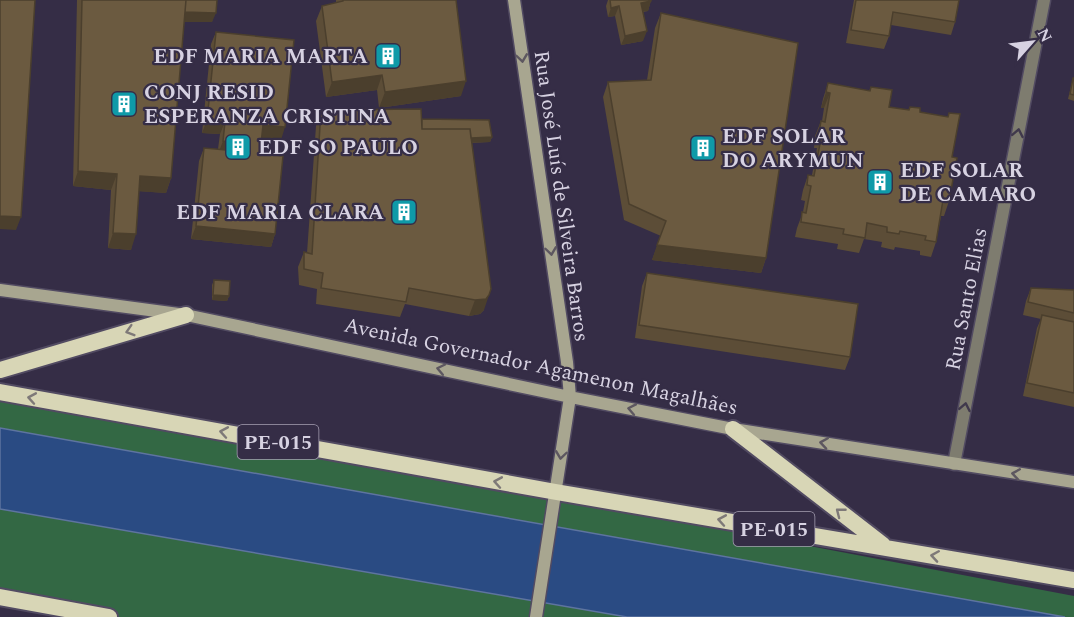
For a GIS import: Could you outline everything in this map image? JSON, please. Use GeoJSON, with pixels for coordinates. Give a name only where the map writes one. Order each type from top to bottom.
{"type":"FeatureCollection","features":[{"type":"Feature","properties":{"kind":"highway"},"geometry":{"type":"LineString","coordinates":[[0,370],[186,315]]}},
{"type":"Feature","properties":{"kind":"highway","name":"PE-015"},"geometry":{"type":"LineString","coordinates":[[0,392],[556,492],[993,565]]}},
{"type":"Feature","properties":{"kind":"highway"},"geometry":{"type":"LineString","coordinates":[[733,429],[886,548]]}},
{"type":"Feature","properties":{"kind":"highway"},"geometry":{"type":"LineString","coordinates":[[993,565],[1074,568]]}},
{"type":"Feature","properties":{"kind":"highway"},"geometry":{"type":"LineString","coordinates":[[993,565],[1074,580]]}},
{"type":"Feature","properties":{"kind":"highway"},"geometry":{"type":"LineString","coordinates":[[0,597],[109,617]]}},
{"type":"Feature","properties":{"kind":"main road","name":"Rua José Luís de Silveira Barros"},"geometry":{"type":"LineString","coordinates":[[514,0],[567,362],[570,397],[536,617]]}},
{"type":"Feature","properties":{"kind":"main road","name":"Avenida Governador Agamenon Magalhães"},"geometry":{"type":"LineString","coordinates":[[0,290],[186,315],[570,397],[733,429],[1074,482]]}},
{"type":"Feature","properties":{"kind":"street","name":"Rua Santo Elias"},"geometry":{"type":"LineString","coordinates":[[954,464],[1044,0]]}},
{"type":"Feature","properties":{"kind":"green space"},"geometry":{"type":"Polygon","coordinates":[[[0,393],[1074,596],[1074,617],[109,617],[0,597],[0,393]]]}},
{"type":"Feature","properties":{"kind":"water"},"geometry":{"type":"Polygon","coordinates":[[[0,428],[1065,617],[627,617],[0,509],[0,428]]]}},
{"type":"Feature","properties":{"kind":"building"},"geometry":{"type":"Polygon","coordinates":[[[0,0],[35,0],[21,217],[0,216],[0,0]]]}},
{"type":"Feature","properties":{"kind":"building","name":"CONJ RESID ESPERANZA CRISTINA"},"geometry":{"type":"Polygon","coordinates":[[[82,0],[186,0],[171,178],[140,176],[136,234],[113,233],[117,174],[78,171],[82,0]]]}},
{"type":"Feature","properties":{"kind":"building"},"geometry":{"type":"Polygon","coordinates":[[[186,0],[217,0],[216,13],[185,12],[186,0]]]}},
{"type":"Feature","properties":{"kind":"building","name":"EDF MARIA MARTA"},"geometry":{"type":"Polygon","coordinates":[[[343,0],[456,0],[466,81],[385,92],[382,75],[332,82],[322,6],[343,0]]]}},
{"type":"Feature","properties":{"kind":"building"},"geometry":{"type":"Polygon","coordinates":[[[610,0],[651,0],[641,3],[647,31],[625,36],[619,6],[611,8],[610,0]]]}},
{"type":"Feature","properties":{"kind":"building"},"geometry":{"type":"Polygon","coordinates":[[[856,0],[959,0],[955,22],[893,12],[889,36],[851,30],[856,0]]]}},
{"type":"Feature","properties":{"kind":"building"},"geometry":{"type":"Polygon","coordinates":[[[661,13],[798,43],[766,258],[657,245],[666,221],[629,204],[608,82],[651,80],[661,13]]]}},
{"type":"Feature","properties":{"kind":"building","name":"EDF SO PAULO"},"geometry":{"type":"Polygon","coordinates":[[[216,32],[294,40],[285,127],[263,125],[260,153],[283,156],[275,234],[196,226],[204,148],[237,151],[238,142],[223,141],[225,122],[207,120],[216,32]]]}},
{"type":"Feature","properties":{"kind":"building"},"geometry":{"type":"Polygon","coordinates":[[[1074,78],[1074,95],[1070,94],[1074,78]]]}},
{"type":"Feature","properties":{"kind":"building","name":"EDF SOLAR DE CAMARO"},"geometry":{"type":"Polygon","coordinates":[[[828,83],[870,91],[871,87],[892,90],[889,107],[909,110],[910,107],[920,108],[920,112],[948,117],[949,113],[960,114],[952,157],[957,158],[949,201],[943,200],[936,242],[925,240],[926,236],[900,231],[899,234],[887,232],[887,227],[867,223],[865,238],[843,234],[844,229],[801,222],[802,212],[806,213],[811,186],[807,185],[808,175],[814,176],[822,133],[819,132],[821,121],[825,122],[830,93],[826,92],[828,83]]]}},
{"type":"Feature","properties":{"kind":"building"},"geometry":{"type":"Polygon","coordinates":[[[421,109],[422,129],[470,129],[491,289],[489,295],[486,299],[475,300],[409,288],[406,302],[321,288],[323,273],[304,269],[304,252],[312,254],[321,110],[421,109]]]}},
{"type":"Feature","properties":{"kind":"building"},"geometry":{"type":"Polygon","coordinates":[[[422,119],[489,120],[492,137],[471,138],[470,129],[422,129],[422,119]]]}},
{"type":"Feature","properties":{"kind":"building"},"geometry":{"type":"Polygon","coordinates":[[[647,273],[858,304],[850,357],[639,325],[647,273]]]}},
{"type":"Feature","properties":{"kind":"building"},"geometry":{"type":"Polygon","coordinates":[[[214,280],[230,281],[229,296],[213,295],[214,280]]]}},
{"type":"Feature","properties":{"kind":"building"},"geometry":{"type":"Polygon","coordinates":[[[1031,288],[1074,290],[1074,313],[1028,302],[1031,288]]]}},
{"type":"Feature","properties":{"kind":"building"},"geometry":{"type":"Polygon","coordinates":[[[1042,315],[1074,322],[1074,393],[1027,383],[1042,315]]]}},
{"type":"Feature","properties":{"kind":"place","name":"EDF MARIA MARTA"},"geometry":{"type":"Point","coordinates":[388,56]}},
{"type":"Feature","properties":{"kind":"place","name":"CONJ RESID ESPERANZA CRISTINA"},"geometry":{"type":"Point","coordinates":[124,104]}},
{"type":"Feature","properties":{"kind":"place","name":"EDF SO PAULO"},"geometry":{"type":"Point","coordinates":[238,147]}},
{"type":"Feature","properties":{"kind":"place","name":"EDF SOLAR DO ARYMUN"},"geometry":{"type":"Point","coordinates":[703,148]}},
{"type":"Feature","properties":{"kind":"place","name":"EDF SOLAR DE CAMARO"},"geometry":{"type":"Point","coordinates":[880,182]}},
{"type":"Feature","properties":{"kind":"place","name":"EDF MARIA CLARA"},"geometry":{"type":"Point","coordinates":[404,212]}}]}
